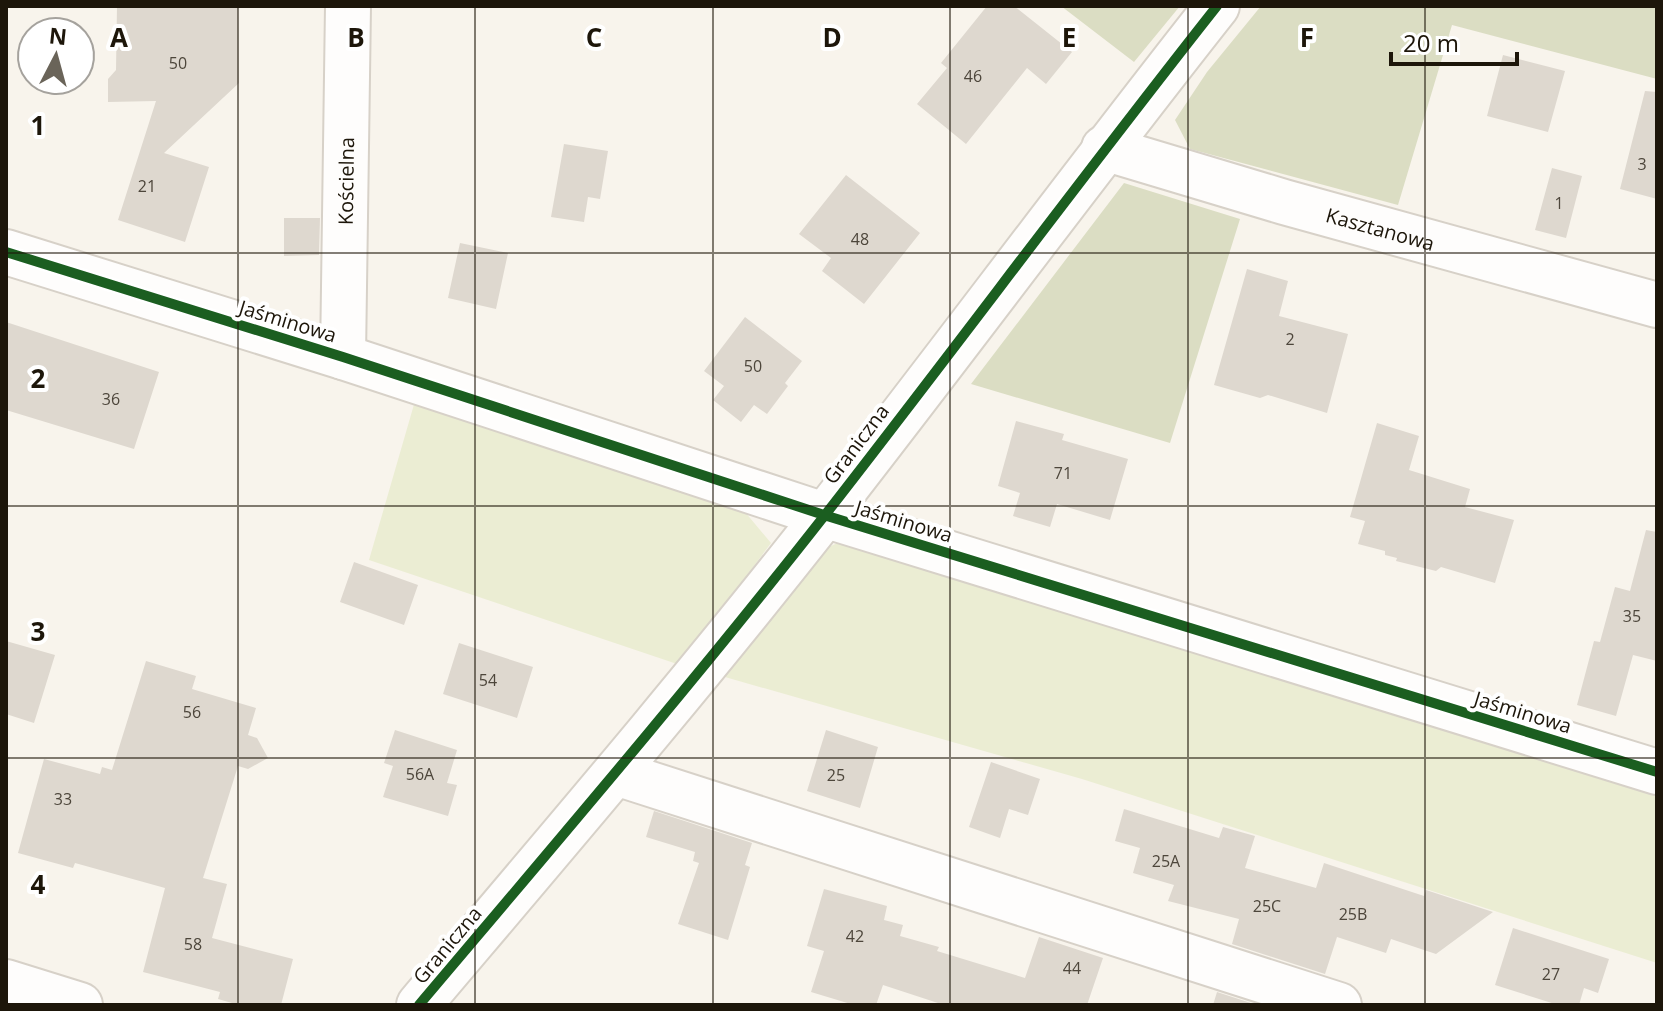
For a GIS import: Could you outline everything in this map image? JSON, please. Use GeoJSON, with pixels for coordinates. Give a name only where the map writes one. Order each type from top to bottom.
{"type":"FeatureCollection","features":[{"type":"Feature","properties":{"kind":"street","name":"Kościelna"},"geometry":{"type":"LineString","coordinates":[[343,357],[348,6]]}},
{"type":"Feature","properties":{"kind":"street","name":"Graniczna"},"geometry":{"type":"LineString","coordinates":[[419,1005],[616,773],[824,515],[1104,148],[1217,6]]}},
{"type":"Feature","properties":{"kind":"street","name":"Kasztanowa"},"geometry":{"type":"LineString","coordinates":[[1104,148],[1657,305]]}},
{"type":"Feature","properties":{"kind":"street","name":"Jaśminowa"},"geometry":{"type":"LineString","coordinates":[[6,252],[343,357],[824,515],[1657,772]]}},
{"type":"Feature","properties":{"kind":"street"},"geometry":{"type":"LineString","coordinates":[[616,773],[1339,1005]]}},
{"type":"Feature","properties":{"kind":"street"},"geometry":{"type":"LineString","coordinates":[[6,982],[80,1005]]}},
{"type":"Feature","properties":{"kind":"green space"},"geometry":{"type":"Polygon","coordinates":[[[1061,6],[1180,6],[1134,62],[1061,6]]]}},
{"type":"Feature","properties":{"kind":"green space"},"geometry":{"type":"Polygon","coordinates":[[[1261,6],[1657,6],[1657,79],[1452,25],[1398,205],[1190,149],[1175,120],[1207,72],[1261,6]]]}},
{"type":"Feature","properties":{"kind":"green space"},"geometry":{"type":"Polygon","coordinates":[[[1124,183],[1240,219],[1170,443],[971,384],[1124,183]]]}},
{"type":"Feature","properties":{"kind":"green space"},"geometry":{"type":"Polygon","coordinates":[[[415,401],[740,506],[771,543],[680,665],[369,560],[415,401]]]}},
{"type":"Feature","properties":{"kind":"green space"},"geometry":{"type":"Polygon","coordinates":[[[852,536],[1657,790],[1657,963],[1082,779],[725,677],[829,547],[852,536]]]}},
{"type":"Feature","properties":{"kind":"building"},"geometry":{"type":"Polygon","coordinates":[[[117,6],[238,6],[239,83],[164,153],[209,167],[185,242],[118,220],[156,101],[108,102],[108,79],[116,70],[117,6]]]}},
{"type":"Feature","properties":{"kind":"building"},"geometry":{"type":"Polygon","coordinates":[[[987,6],[1014,6],[1072,52],[1046,84],[1027,68],[966,144],[917,104],[947,68],[941,63],[987,6]]]}},
{"type":"Feature","properties":{"kind":"building"},"geometry":{"type":"Polygon","coordinates":[[[1503,55],[1565,71],[1548,132],[1487,116],[1503,55]]]}},
{"type":"Feature","properties":{"kind":"building"},"geometry":{"type":"Polygon","coordinates":[[[1645,91],[1657,92],[1657,199],[1620,189],[1645,91]]]}},
{"type":"Feature","properties":{"kind":"building"},"geometry":{"type":"Polygon","coordinates":[[[564,144],[608,151],[600,199],[588,197],[584,222],[551,217],[564,144]]]}},
{"type":"Feature","properties":{"kind":"building"},"geometry":{"type":"Polygon","coordinates":[[[1552,168],[1582,176],[1566,238],[1535,230],[1552,168]]]}},
{"type":"Feature","properties":{"kind":"building"},"geometry":{"type":"Polygon","coordinates":[[[846,175],[920,233],[864,304],[822,271],[831,258],[799,234],[846,175]]]}},
{"type":"Feature","properties":{"kind":"building"},"geometry":{"type":"Polygon","coordinates":[[[284,218],[320,218],[319,255],[284,256],[284,218]]]}},
{"type":"Feature","properties":{"kind":"building"},"geometry":{"type":"Polygon","coordinates":[[[460,243],[508,253],[496,309],[448,298],[460,243]]]}},
{"type":"Feature","properties":{"kind":"building"},"geometry":{"type":"Polygon","coordinates":[[[1247,269],[1288,281],[1279,316],[1348,334],[1327,413],[1268,395],[1260,398],[1214,385],[1247,269]]]}},
{"type":"Feature","properties":{"kind":"building"},"geometry":{"type":"Polygon","coordinates":[[[745,317],[802,361],[767,414],[754,405],[741,422],[713,400],[724,386],[704,371],[745,317]]]}},
{"type":"Feature","properties":{"kind":"building"},"geometry":{"type":"Polygon","coordinates":[[[6,322],[159,372],[134,449],[6,410],[6,322]]]}},
{"type":"Feature","properties":{"kind":"building"},"geometry":{"type":"Polygon","coordinates":[[[1016,421],[1064,434],[1062,440],[1128,459],[1110,520],[1057,504],[1050,527],[1013,516],[1020,493],[998,486],[1016,421]]]}},
{"type":"Feature","properties":{"kind":"building"},"geometry":{"type":"Polygon","coordinates":[[[1377,423],[1419,436],[1409,470],[1470,489],[1465,507],[1514,520],[1495,583],[1441,567],[1436,571],[1396,561],[1397,558],[1385,555],[1385,551],[1358,544],[1365,521],[1350,517],[1377,423]]]}},
{"type":"Feature","properties":{"kind":"building"},"geometry":{"type":"Polygon","coordinates":[[[1646,530],[1657,532],[1657,661],[1633,655],[1616,716],[1577,705],[1594,641],[1600,642],[1615,587],[1630,591],[1646,530]]]}},
{"type":"Feature","properties":{"kind":"building"},"geometry":{"type":"Polygon","coordinates":[[[354,562],[418,585],[404,625],[340,602],[354,562]]]}},
{"type":"Feature","properties":{"kind":"building"},"geometry":{"type":"Polygon","coordinates":[[[6,641],[55,655],[34,723],[6,714],[6,641]]]}},
{"type":"Feature","properties":{"kind":"building"},"geometry":{"type":"Polygon","coordinates":[[[459,643],[533,667],[517,718],[443,694],[459,643]]]}},
{"type":"Feature","properties":{"kind":"building"},"geometry":{"type":"Polygon","coordinates":[[[146,661],[196,676],[192,689],[256,708],[248,735],[257,738],[268,758],[248,769],[238,766],[203,878],[227,884],[212,938],[293,959],[281,1005],[239,1005],[218,999],[220,992],[143,972],[165,888],[75,863],[73,868],[18,853],[44,759],[100,774],[102,767],[112,770],[146,661]]]}},
{"type":"Feature","properties":{"kind":"building"},"geometry":{"type":"Polygon","coordinates":[[[395,730],[457,750],[447,783],[457,785],[448,816],[383,797],[393,766],[384,763],[395,730]]]}},
{"type":"Feature","properties":{"kind":"building"},"geometry":{"type":"Polygon","coordinates":[[[826,730],[878,747],[860,808],[807,791],[826,730]]]}},
{"type":"Feature","properties":{"kind":"building"},"geometry":{"type":"Polygon","coordinates":[[[991,762],[1040,779],[1028,815],[1009,809],[1000,838],[969,827],[991,762]]]}},
{"type":"Feature","properties":{"kind":"building"},"geometry":{"type":"Polygon","coordinates":[[[1124,809],[1219,838],[1223,827],[1255,836],[1245,868],[1316,888],[1324,863],[1424,896],[1426,890],[1493,912],[1436,954],[1391,939],[1386,953],[1337,937],[1325,974],[1232,944],[1239,919],[1168,901],[1174,885],[1133,873],[1140,848],[1115,841],[1124,809]]]}},
{"type":"Feature","properties":{"kind":"building"},"geometry":{"type":"Polygon","coordinates":[[[654,811],[752,843],[745,865],[750,867],[728,940],[678,924],[699,863],[693,861],[695,852],[646,837],[654,811]]]}},
{"type":"Feature","properties":{"kind":"building"},"geometry":{"type":"Polygon","coordinates":[[[824,889],[887,906],[884,920],[903,925],[900,936],[939,947],[937,951],[1025,978],[1039,937],[1103,958],[1087,1005],[944,1005],[883,985],[876,1005],[854,1005],[811,992],[824,951],[807,946],[824,889]]]}},
{"type":"Feature","properties":{"kind":"building"},"geometry":{"type":"Polygon","coordinates":[[[1513,928],[1609,959],[1598,993],[1584,988],[1579,1005],[1558,1005],[1495,985],[1513,928]]]}},
{"type":"Feature","properties":{"kind":"building"},"geometry":{"type":"Polygon","coordinates":[[[1217,992],[1257,1005],[1213,1005],[1217,992]]]}},
{"type":"Feature","properties":{"kind":"cycle path"},"geometry":{"type":"LineString","coordinates":[[419,1005],[776,577],[1217,6]]}},
{"type":"Feature","properties":{"kind":"cycle path"},"geometry":{"type":"LineString","coordinates":[[6,252],[343,357],[824,515],[1657,772]]}}]}
